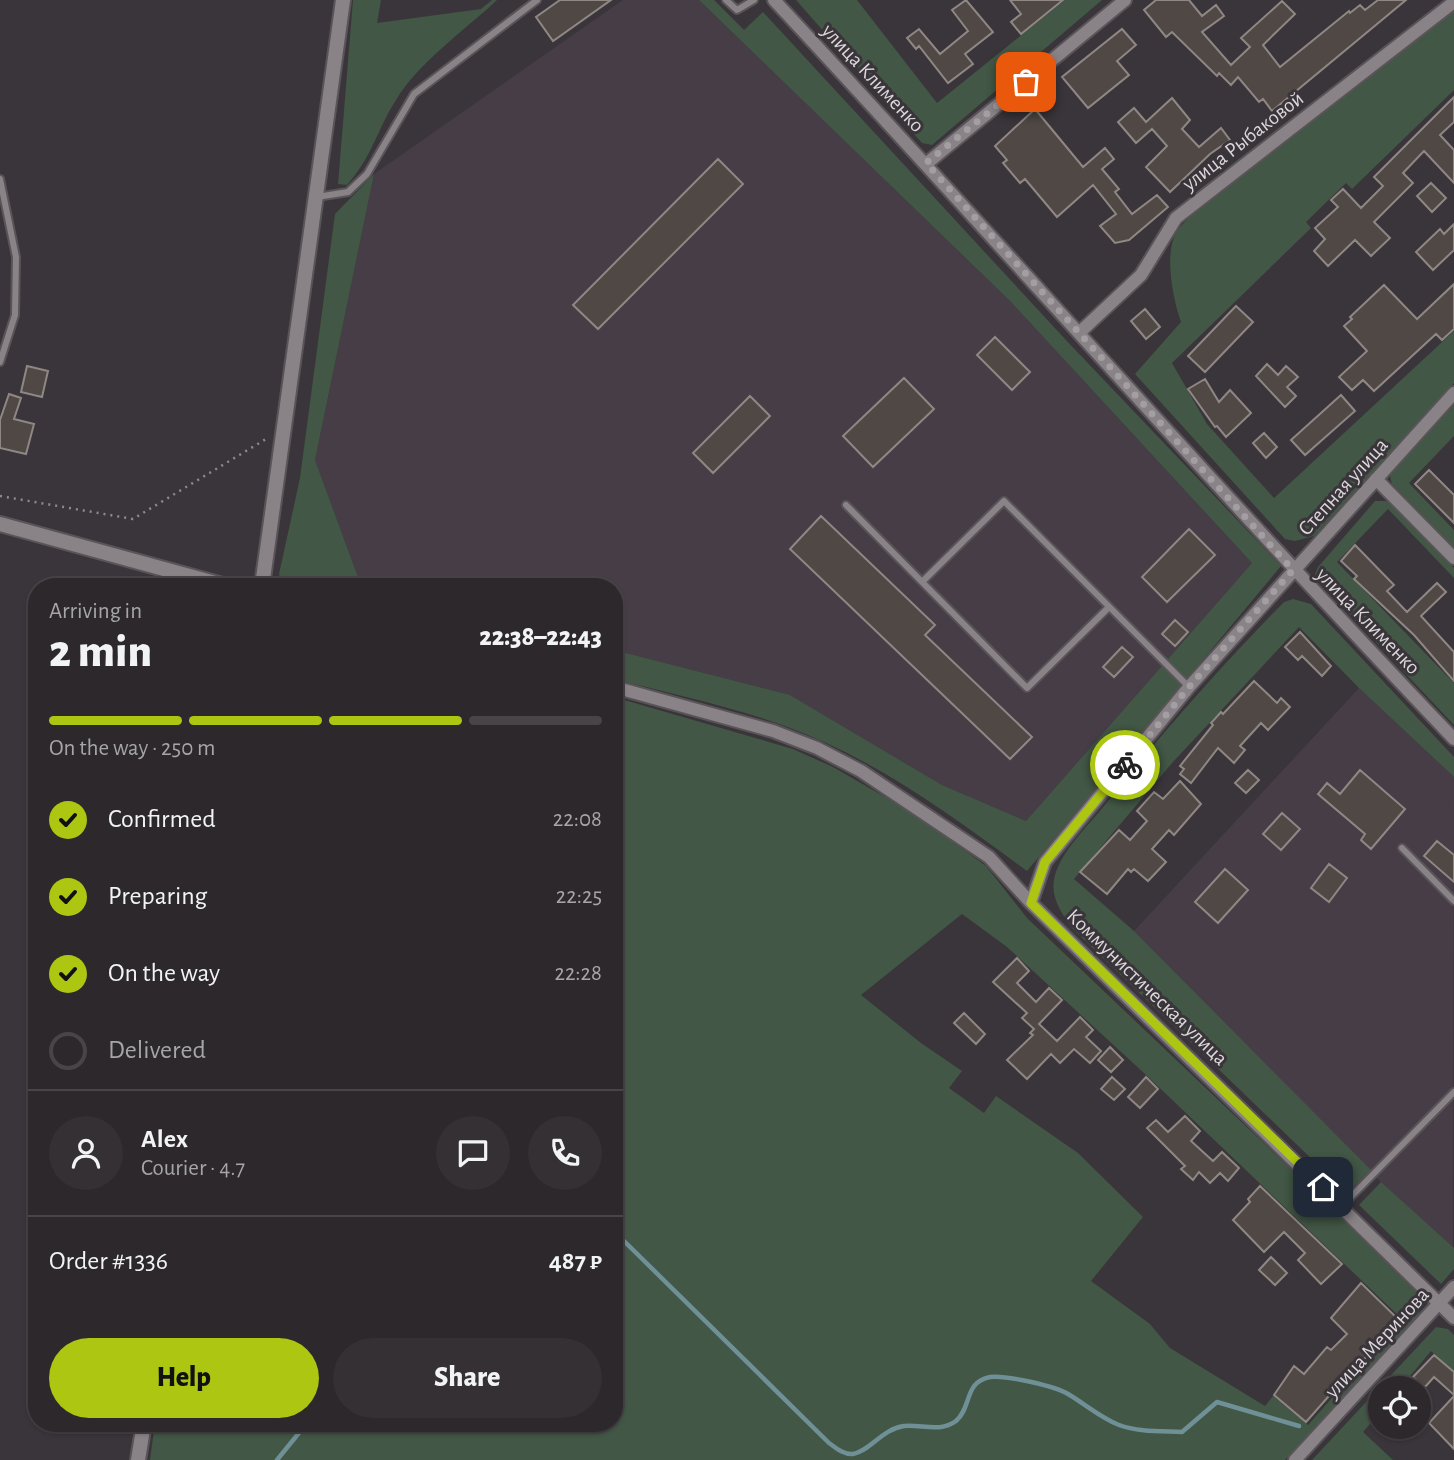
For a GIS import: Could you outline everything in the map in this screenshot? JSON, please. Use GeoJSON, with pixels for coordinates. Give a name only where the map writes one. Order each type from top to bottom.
{"type":"FeatureCollection","features":[{"type":"Feature","properties":{"kind":"street"},"geometry":{"type":"LineString","coordinates":[[263,578],[343,0]]}},
{"type":"Feature","properties":{"kind":"street","name":"улица Клименко"},"geometry":{"type":"LineString","coordinates":[[774,0],[926,163],[1293,570],[1454,739]]}},
{"type":"Feature","properties":{"kind":"street"},"geometry":{"type":"LineString","coordinates":[[926,163],[1125,0]]}},
{"type":"Feature","properties":{"kind":"street","name":"улица Рыбаковой"},"geometry":{"type":"LineString","coordinates":[[1079,334],[1141,275],[1176,218],[1454,2]]}},
{"type":"Feature","properties":{"kind":"street","name":"Степная улица"},"geometry":{"type":"LineString","coordinates":[[1031,903],[1045,862],[1189,687],[1454,393]]}},
{"type":"Feature","properties":{"kind":"street"},"geometry":{"type":"LineString","coordinates":[[1376,479],[1454,558]]}},
{"type":"Feature","properties":{"kind":"street"},"geometry":{"type":"LineString","coordinates":[[0,524],[197,578]]}},
{"type":"Feature","properties":{"kind":"street","name":"Коммунистическая улица"},"geometry":{"type":"LineString","coordinates":[[623,689],[773,731],[817,748],[861,771],[989,857],[1031,903],[1454,1318]]}},
{"type":"Feature","properties":{"kind":"street","name":"улица Меринова"},"geometry":{"type":"LineString","coordinates":[[1295,1460],[1454,1287]]}},
{"type":"Feature","properties":{"kind":"street"},"geometry":{"type":"LineString","coordinates":[[138,1460],[143,1432]]}},
{"type":"Feature","properties":{"kind":"lane"},"geometry":{"type":"LineString","coordinates":[[317,197],[348,192],[367,174],[414,94],[537,0]]}},
{"type":"Feature","properties":{"kind":"lane"},"geometry":{"type":"LineString","coordinates":[[726,0],[737,10],[754,0]]}},
{"type":"Feature","properties":{"kind":"lane"},"geometry":{"type":"LineString","coordinates":[[0,178],[16,257],[15,315],[0,362]]}},
{"type":"Feature","properties":{"kind":"lane"},"geometry":{"type":"LineString","coordinates":[[922,582],[1004,501],[1189,687]]}},
{"type":"Feature","properties":{"kind":"lane"},"geometry":{"type":"LineString","coordinates":[[846,505],[1027,688],[1109,607]]}},
{"type":"Feature","properties":{"kind":"lane"},"geometry":{"type":"LineString","coordinates":[[1402,848],[1454,901]]}},
{"type":"Feature","properties":{"kind":"lane"},"geometry":{"type":"LineString","coordinates":[[1342,1206],[1454,1092]]}},
{"type":"Feature","properties":{"kind":"path"},"geometry":{"type":"LineString","coordinates":[[0,496],[133,519],[273,435]]}},
{"type":"Feature","properties":{"kind":"shaded area"},"geometry":{"type":"Polygon","coordinates":[[[623,0],[699,0],[1009,300],[1252,563],[1026,821],[942,785],[790,695],[623,652],[623,578],[358,578],[315,460],[374,174],[623,0]]]}},
{"type":"Feature","properties":{"kind":"shaded area"},"geometry":{"type":"Polygon","coordinates":[[[1359,688],[1454,777],[1453,1250],[1381,1182],[1134,931],[1359,688]]]}},
{"type":"Feature","properties":{"kind":"green space"},"geometry":{"type":"Polygon","coordinates":[[[353,0],[381,0],[377,23],[481,9],[492,0],[497,0],[429,60],[405,86],[389,111],[363,164],[347,185],[338,184],[353,0]]]}},
{"type":"Feature","properties":{"kind":"green space"},"geometry":{"type":"Polygon","coordinates":[[[699,0],[714,0],[744,30],[763,12],[1065,339],[1281,566],[1027,871],[954,818],[878,769],[824,742],[774,722],[623,681],[623,652],[790,695],[942,785],[1026,821],[1252,563],[1009,300],[699,0]]]}},
{"type":"Feature","properties":{"kind":"green space"},"geometry":{"type":"Polygon","coordinates":[[[796,0],[857,0],[937,103],[1065,0],[1102,0],[932,145],[922,143],[796,0]]]}},
{"type":"Feature","properties":{"kind":"green space"},"geometry":{"type":"Polygon","coordinates":[[[1454,8],[1454,90],[1352,189],[1346,183],[1306,222],[1311,228],[1172,363],[1207,424],[1274,498],[1454,331],[1454,383],[1314,536],[1295,541],[1285,539],[1135,374],[1181,322],[1171,277],[1172,242],[1178,230],[1194,212],[1320,108],[1454,8]]]}},
{"type":"Feature","properties":{"kind":"green space"},"geometry":{"type":"Polygon","coordinates":[[[374,174],[315,460],[358,578],[280,578],[300,478],[335,214],[374,174]]]}},
{"type":"Feature","properties":{"kind":"green space"},"geometry":{"type":"Polygon","coordinates":[[[1454,405],[1454,436],[1409,483],[1454,530],[1454,547],[1392,484],[1390,477],[1392,468],[1454,405]]]}},
{"type":"Feature","properties":{"kind":"green space"},"geometry":{"type":"Polygon","coordinates":[[[1375,501],[1386,501],[1394,506],[1454,568],[1454,578],[1388,509],[1337,562],[1454,683],[1454,725],[1317,580],[1315,574],[1318,567],[1375,501]]]}},
{"type":"Feature","properties":{"kind":"green space"},"geometry":{"type":"Polygon","coordinates":[[[1293,599],[1311,604],[1454,757],[1454,777],[1359,688],[1299,627],[1172,763],[1074,879],[1134,931],[1371,1170],[1347,1193],[1072,928],[1057,903],[1054,890],[1059,865],[1076,839],[1214,676],[1284,602],[1293,599]]]}},
{"type":"Feature","properties":{"kind":"green space"},"geometry":{"type":"Polygon","coordinates":[[[623,700],[793,749],[833,767],[913,813],[986,866],[1027,918],[1418,1290],[1423,1304],[1416,1318],[1285,1460],[150,1460],[154,1432],[623,1432],[623,700]],[[962,914],[861,995],[921,1043],[962,1071],[949,1088],[984,1113],[996,1096],[1078,1153],[1143,1217],[1091,1281],[1150,1324],[1170,1348],[1265,1406],[1273,1396],[1308,1425],[1402,1319],[1145,1074],[1007,947],[962,914]]]}},
{"type":"Feature","properties":{"kind":"green space"},"geometry":{"type":"Polygon","coordinates":[[[1381,1182],[1454,1248],[1454,1269],[1441,1284],[1359,1205],[1381,1182]]]}},
{"type":"Feature","properties":{"kind":"green space"},"geometry":{"type":"Polygon","coordinates":[[[1436,1327],[1448,1329],[1454,1335],[1454,1373],[1431,1351],[1410,1376],[1390,1376],[1436,1327]]]}},
{"type":"Feature","properties":{"kind":"green space"},"geometry":{"type":"Polygon","coordinates":[[[1368,1400],[1368,1426],[1363,1432],[1393,1460],[1312,1460],[1368,1400]]]}},
{"type":"Feature","properties":{"kind":"building"},"geometry":{"type":"Polygon","coordinates":[[[560,0],[611,0],[553,41],[536,17],[560,0]]]}},
{"type":"Feature","properties":{"kind":"building"},"geometry":{"type":"Polygon","coordinates":[[[966,0],[993,32],[965,54],[973,64],[948,83],[919,46],[916,49],[907,38],[919,29],[940,54],[968,31],[952,10],[966,0]]]}},
{"type":"Feature","properties":{"kind":"building"},"geometry":{"type":"Polygon","coordinates":[[[1010,0],[1063,0],[1021,34],[1011,22],[1021,14],[1010,0]]]}},
{"type":"Feature","properties":{"kind":"building"},"geometry":{"type":"Polygon","coordinates":[[[1156,0],[1189,0],[1202,16],[1216,5],[1224,16],[1202,32],[1231,65],[1250,47],[1241,38],[1282,1],[1295,14],[1263,45],[1280,67],[1360,5],[1365,10],[1378,0],[1406,0],[1272,111],[1263,99],[1259,102],[1238,77],[1231,85],[1219,73],[1217,76],[1172,32],[1166,37],[1144,10],[1156,0]]]}},
{"type":"Feature","properties":{"kind":"building"},"geometry":{"type":"Polygon","coordinates":[[[1122,29],[1136,45],[1117,61],[1129,75],[1088,108],[1062,77],[1122,29]]]}},
{"type":"Feature","properties":{"kind":"building"},"geometry":{"type":"Polygon","coordinates":[[[1454,97],[1454,122],[1440,135],[1454,150],[1454,183],[1424,151],[1403,173],[1413,183],[1374,222],[1390,238],[1371,256],[1355,240],[1328,266],[1314,251],[1325,239],[1315,228],[1338,207],[1331,200],[1343,189],[1361,208],[1383,186],[1374,177],[1454,97]]]}},
{"type":"Feature","properties":{"kind":"building"},"geometry":{"type":"Polygon","coordinates":[[[1172,98],[1190,120],[1182,129],[1199,147],[1221,128],[1230,140],[1210,154],[1170,192],[1146,167],[1167,146],[1152,129],[1136,143],[1118,122],[1134,108],[1146,122],[1172,98]]]}},
{"type":"Feature","properties":{"kind":"building"},"geometry":{"type":"Polygon","coordinates":[[[1035,109],[1083,167],[1105,148],[1114,159],[1102,169],[1119,189],[1115,192],[1132,214],[1157,195],[1168,207],[1129,240],[1115,243],[1100,226],[1116,214],[1093,185],[1057,217],[1025,179],[1020,183],[1003,163],[1007,160],[995,146],[1035,109]]]}},
{"type":"Feature","properties":{"kind":"building"},"geometry":{"type":"Polygon","coordinates":[[[718,159],[743,184],[598,329],[573,305],[718,159]]]}},
{"type":"Feature","properties":{"kind":"building"},"geometry":{"type":"Polygon","coordinates":[[[1431,183],[1446,198],[1432,212],[1417,196],[1431,183]]]}},
{"type":"Feature","properties":{"kind":"building"},"geometry":{"type":"Polygon","coordinates":[[[1454,224],[1454,250],[1433,270],[1416,252],[1440,229],[1444,234],[1454,224]]]}},
{"type":"Feature","properties":{"kind":"building"},"geometry":{"type":"Polygon","coordinates":[[[1454,284],[1454,329],[1442,340],[1436,334],[1374,391],[1363,380],[1352,390],[1339,377],[1367,351],[1344,326],[1384,285],[1417,319],[1454,284]]]}},
{"type":"Feature","properties":{"kind":"building"},"geometry":{"type":"Polygon","coordinates":[[[1236,306],[1253,322],[1205,372],[1188,356],[1236,306]]]}},
{"type":"Feature","properties":{"kind":"building"},"geometry":{"type":"Polygon","coordinates":[[[1145,309],[1160,327],[1146,339],[1131,321],[1145,309]]]}},
{"type":"Feature","properties":{"kind":"building"},"geometry":{"type":"Polygon","coordinates":[[[995,337],[1030,372],[1012,390],[977,355],[995,337]]]}},
{"type":"Feature","properties":{"kind":"building"},"geometry":{"type":"Polygon","coordinates":[[[1267,364],[1278,375],[1286,366],[1298,377],[1287,387],[1296,396],[1285,407],[1256,376],[1267,364]]]}},
{"type":"Feature","properties":{"kind":"building"},"geometry":{"type":"Polygon","coordinates":[[[27,366],[48,371],[42,397],[21,392],[27,366]]]}},
{"type":"Feature","properties":{"kind":"building"},"geometry":{"type":"Polygon","coordinates":[[[904,378],[934,409],[873,467],[843,436],[904,378]]]}},
{"type":"Feature","properties":{"kind":"building"},"geometry":{"type":"Polygon","coordinates":[[[1205,379],[1219,402],[1230,390],[1251,413],[1226,437],[1215,427],[1188,389],[1205,379]]]}},
{"type":"Feature","properties":{"kind":"building"},"geometry":{"type":"Polygon","coordinates":[[[9,394],[21,398],[14,419],[34,424],[26,454],[0,448],[0,420],[9,394]]]}},
{"type":"Feature","properties":{"kind":"building"},"geometry":{"type":"Polygon","coordinates":[[[1341,395],[1355,411],[1305,455],[1291,440],[1341,395]]]}},
{"type":"Feature","properties":{"kind":"building"},"geometry":{"type":"Polygon","coordinates":[[[750,396],[770,416],[713,473],[693,453],[750,396]]]}},
{"type":"Feature","properties":{"kind":"building"},"geometry":{"type":"Polygon","coordinates":[[[1264,433],[1277,447],[1266,458],[1253,443],[1264,433]]]}},
{"type":"Feature","properties":{"kind":"building"},"geometry":{"type":"Polygon","coordinates":[[[1429,470],[1454,495],[1454,523],[1415,484],[1429,470]]]}},
{"type":"Feature","properties":{"kind":"building"},"geometry":{"type":"Polygon","coordinates":[[[821,516],[935,625],[925,635],[1032,737],[1010,759],[790,549],[821,516]]]}},
{"type":"Feature","properties":{"kind":"building"},"geometry":{"type":"Polygon","coordinates":[[[1189,529],[1215,555],[1167,602],[1142,577],[1189,529]]]}},
{"type":"Feature","properties":{"kind":"building"},"geometry":{"type":"Polygon","coordinates":[[[1355,545],[1394,585],[1387,591],[1407,612],[1437,583],[1446,592],[1421,616],[1454,652],[1454,681],[1414,635],[1354,579],[1357,576],[1341,561],[1355,545]]]}},
{"type":"Feature","properties":{"kind":"building"},"geometry":{"type":"Polygon","coordinates":[[[1175,620],[1188,632],[1175,646],[1162,634],[1175,620]]]}},
{"type":"Feature","properties":{"kind":"building"},"geometry":{"type":"Polygon","coordinates":[[[1300,632],[1331,666],[1322,676],[1302,656],[1298,660],[1285,647],[1300,632]]]}},
{"type":"Feature","properties":{"kind":"building"},"geometry":{"type":"Polygon","coordinates":[[[1122,647],[1133,657],[1114,677],[1103,667],[1122,647]]]}},
{"type":"Feature","properties":{"kind":"building"},"geometry":{"type":"Polygon","coordinates":[[[1254,681],[1277,703],[1281,698],[1290,707],[1268,730],[1261,723],[1240,746],[1245,750],[1234,763],[1218,748],[1191,783],[1180,774],[1184,769],[1180,766],[1213,725],[1211,723],[1254,681]]]}},
{"type":"Feature","properties":{"kind":"building"},"geometry":{"type":"Polygon","coordinates":[[[1248,770],[1259,780],[1246,793],[1235,783],[1248,770]]]}},
{"type":"Feature","properties":{"kind":"building"},"geometry":{"type":"Polygon","coordinates":[[[1360,770],[1405,809],[1371,849],[1361,840],[1365,834],[1318,794],[1327,783],[1340,794],[1360,770]]]}},
{"type":"Feature","properties":{"kind":"building"},"geometry":{"type":"Polygon","coordinates":[[[1180,781],[1201,804],[1174,835],[1169,830],[1152,849],[1166,862],[1148,881],[1134,869],[1131,872],[1128,869],[1107,894],[1080,872],[1119,830],[1130,840],[1147,821],[1137,811],[1154,792],[1163,799],[1180,781]]]}},
{"type":"Feature","properties":{"kind":"building"},"geometry":{"type":"Polygon","coordinates":[[[1282,813],[1300,829],[1281,850],[1263,834],[1282,813]]]}},
{"type":"Feature","properties":{"kind":"building"},"geometry":{"type":"Polygon","coordinates":[[[1437,841],[1454,855],[1454,882],[1424,856],[1437,841]]]}},
{"type":"Feature","properties":{"kind":"building"},"geometry":{"type":"Polygon","coordinates":[[[1329,864],[1347,878],[1329,902],[1311,888],[1329,864]]]}},
{"type":"Feature","properties":{"kind":"building"},"geometry":{"type":"Polygon","coordinates":[[[1225,869],[1248,890],[1218,923],[1195,902],[1225,869]]]}},
{"type":"Feature","properties":{"kind":"building"},"geometry":{"type":"Polygon","coordinates":[[[1017,958],[1029,971],[1017,983],[1036,1002],[1049,988],[1062,1000],[1039,1024],[1057,1041],[1080,1017],[1093,1030],[1086,1037],[1101,1051],[1090,1063],[1074,1049],[1060,1063],[1051,1054],[1027,1079],[1007,1060],[1033,1035],[1030,1033],[1034,1029],[1022,1018],[1027,1013],[993,982],[1017,958]]]}},
{"type":"Feature","properties":{"kind":"building"},"geometry":{"type":"Polygon","coordinates":[[[964,1013],[985,1034],[976,1044],[954,1023],[964,1013]]]}},
{"type":"Feature","properties":{"kind":"building"},"geometry":{"type":"Polygon","coordinates":[[[1110,1047],[1123,1060],[1111,1072],[1098,1060],[1110,1047]]]}},
{"type":"Feature","properties":{"kind":"building"},"geometry":{"type":"Polygon","coordinates":[[[1112,1077],[1125,1089],[1114,1100],[1101,1089],[1112,1077]]]}},
{"type":"Feature","properties":{"kind":"building"},"geometry":{"type":"Polygon","coordinates":[[[1146,1077],[1158,1089],[1140,1108],[1128,1097],[1146,1077]]]}},
{"type":"Feature","properties":{"kind":"building"},"geometry":{"type":"Polygon","coordinates":[[[1185,1116],[1200,1131],[1191,1141],[1213,1161],[1222,1152],[1239,1168],[1228,1181],[1220,1173],[1210,1183],[1199,1172],[1193,1180],[1181,1169],[1185,1166],[1147,1128],[1156,1120],[1168,1132],[1185,1116]]]}},
{"type":"Feature","properties":{"kind":"building"},"geometry":{"type":"Polygon","coordinates":[[[1260,1186],[1342,1264],[1321,1284],[1298,1260],[1305,1253],[1284,1232],[1264,1252],[1233,1220],[1250,1202],[1248,1199],[1260,1186]]]}},
{"type":"Feature","properties":{"kind":"building"},"geometry":{"type":"Polygon","coordinates":[[[1271,1257],[1287,1273],[1275,1285],[1259,1270],[1271,1257]]]}},
{"type":"Feature","properties":{"kind":"building"},"geometry":{"type":"Polygon","coordinates":[[[1361,1283],[1399,1320],[1306,1422],[1274,1395],[1294,1366],[1304,1374],[1327,1347],[1331,1350],[1347,1334],[1331,1318],[1361,1283]]]}},
{"type":"Feature","properties":{"kind":"building"},"geometry":{"type":"Polygon","coordinates":[[[1434,1355],[1454,1372],[1454,1395],[1434,1377],[1431,1380],[1431,1376],[1414,1376],[1434,1355]]]}},
{"type":"Feature","properties":{"kind":"building"},"geometry":{"type":"Polygon","coordinates":[[[1454,1396],[1454,1449],[1431,1425],[1431,1421],[1454,1396]]]}},
{"type":"Feature","properties":{"kind":"waterway"},"geometry":{"type":"LineString","coordinates":[[623,1241],[829,1443],[846,1453],[859,1452],[896,1428],[950,1425],[961,1415],[976,1384],[990,1377],[1018,1379],[1062,1391],[1112,1422],[1134,1429],[1182,1432],[1217,1402],[1299,1426]]}},
{"type":"Feature","properties":{"kind":"waterway"},"geometry":{"type":"LineString","coordinates":[[277,1460],[300,1432]]}},
{"type":"Feature","properties":{"kind":"way so far"},"geometry":{"type":"LineString","coordinates":[[1026,82],[926,163],[1293,570],[1189,687],[1125,765]]}},
{"type":"Feature","properties":{"kind":"route"},"geometry":{"type":"LineString","coordinates":[[1125,765],[1045,862],[1031,903],[1323,1187]]}}]}
